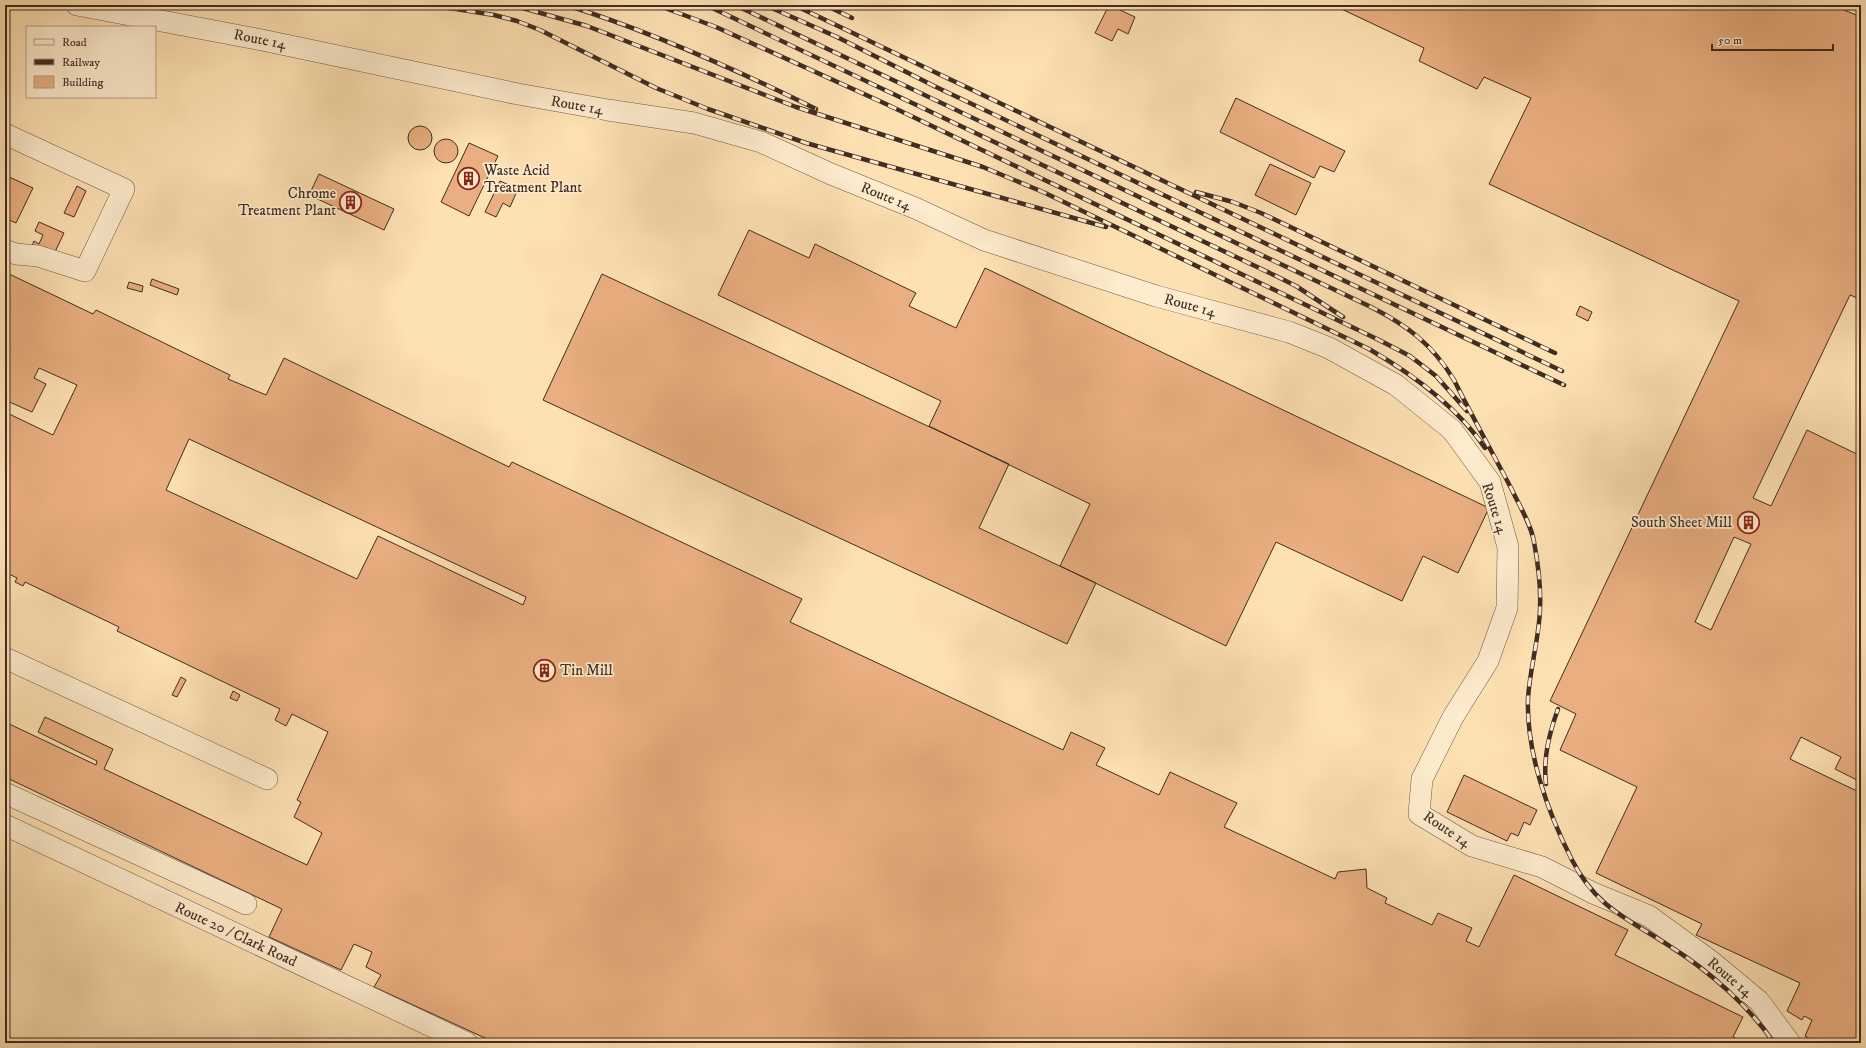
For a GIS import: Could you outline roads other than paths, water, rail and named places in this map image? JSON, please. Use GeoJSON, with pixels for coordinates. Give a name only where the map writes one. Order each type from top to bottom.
{"type":"FeatureCollection","features":[{"type":"Feature","properties":{"kind":"street","name":"Route 14"},"geometry":{"type":"LineString","coordinates":[[77,5],[262,40],[518,94],[702,125],[761,142],[831,174],[915,208],[984,240],[1156,296],[1289,332],[1329,348],[1396,385],[1452,430],[1490,482],[1508,547],[1507,608],[1488,661],[1453,717],[1422,779],[1419,814],[1472,846],[1542,867],[1593,892],[1649,916],[1712,962],[1759,1001],[1790,1043]]}},
{"type":"Feature","properties":{"kind":"street"},"geometry":{"type":"LineString","coordinates":[[5,134],[124,189],[85,271],[38,256],[16,254],[5,250]]}},
{"type":"Feature","properties":{"kind":"street"},"geometry":{"type":"LineString","coordinates":[[5,658],[267,779]]}},
{"type":"Feature","properties":{"kind":"street"},"geometry":{"type":"LineString","coordinates":[[5,793],[246,904]]}},
{"type":"Feature","properties":{"kind":"street","name":"Route 20 / Clark Road"},"geometry":{"type":"LineString","coordinates":[[5,825],[466,1043]]}},
{"type":"Feature","properties":{"kind":"railway"},"geometry":{"type":"LineString","coordinates":[[431,5],[494,15],[517,21],[540,30],[656,88],[708,109],[806,143],[1106,227]]}},
{"type":"Feature","properties":{"kind":"railway"},"geometry":{"type":"LineString","coordinates":[[512,5],[587,26],[796,107],[983,167],[1043,192],[1369,349],[1401,369],[1433,392],[1461,418],[1485,448]]}},
{"type":"Feature","properties":{"kind":"railway"},"geometry":{"type":"LineString","coordinates":[[566,5],[662,39],[816,109]]}},
{"type":"Feature","properties":{"kind":"railway"},"geometry":{"type":"LineString","coordinates":[[657,5],[716,27],[886,104],[1379,340],[1410,356],[1436,376],[1467,411]]}},
{"type":"Feature","properties":{"kind":"railway"},"geometry":{"type":"LineString","coordinates":[[706,5],[1276,276],[1296,286],[1343,317]]}},
{"type":"Feature","properties":{"kind":"railway"},"geometry":{"type":"LineString","coordinates":[[735,5],[1371,307],[1408,329],[1428,346],[1446,367],[1454,380],[1528,521],[1532,535],[1538,567],[1540,601],[1538,631],[1528,698],[1528,719],[1540,782],[1563,842],[1582,877],[1603,902],[1628,920],[1685,956],[1714,978],[1753,1016],[1774,1043]]}},
{"type":"Feature","properties":{"kind":"railway"},"geometry":{"type":"LineString","coordinates":[[765,5],[837,37],[934,86],[1564,385]]}},
{"type":"Feature","properties":{"kind":"railway"},"geometry":{"type":"LineString","coordinates":[[794,5],[1562,371]]}},
{"type":"Feature","properties":{"kind":"railway"},"geometry":{"type":"LineString","coordinates":[[825,5],[852,18]]}},
{"type":"Feature","properties":{"kind":"railway"},"geometry":{"type":"LineString","coordinates":[[1196,192],[1233,202],[1261,213],[1555,353]]}},
{"type":"Feature","properties":{"kind":"railway"},"geometry":{"type":"LineString","coordinates":[[1546,784],[1546,755],[1558,709]]}},
{"type":"Feature","properties":{"kind":"place","name":"Waste Acid Treatment Plant"},"geometry":{"type":"Point","coordinates":[469,179]}},
{"type":"Feature","properties":{"kind":"place","name":"Chrome Treatment Plant"},"geometry":{"type":"Point","coordinates":[351,202]}},
{"type":"Feature","properties":{"kind":"place","name":"South Sheet Mill"},"geometry":{"type":"Point","coordinates":[1748,522]}},
{"type":"Feature","properties":{"kind":"place","name":"Tin Mill"},"geometry":{"type":"Point","coordinates":[545,670]}}]}
